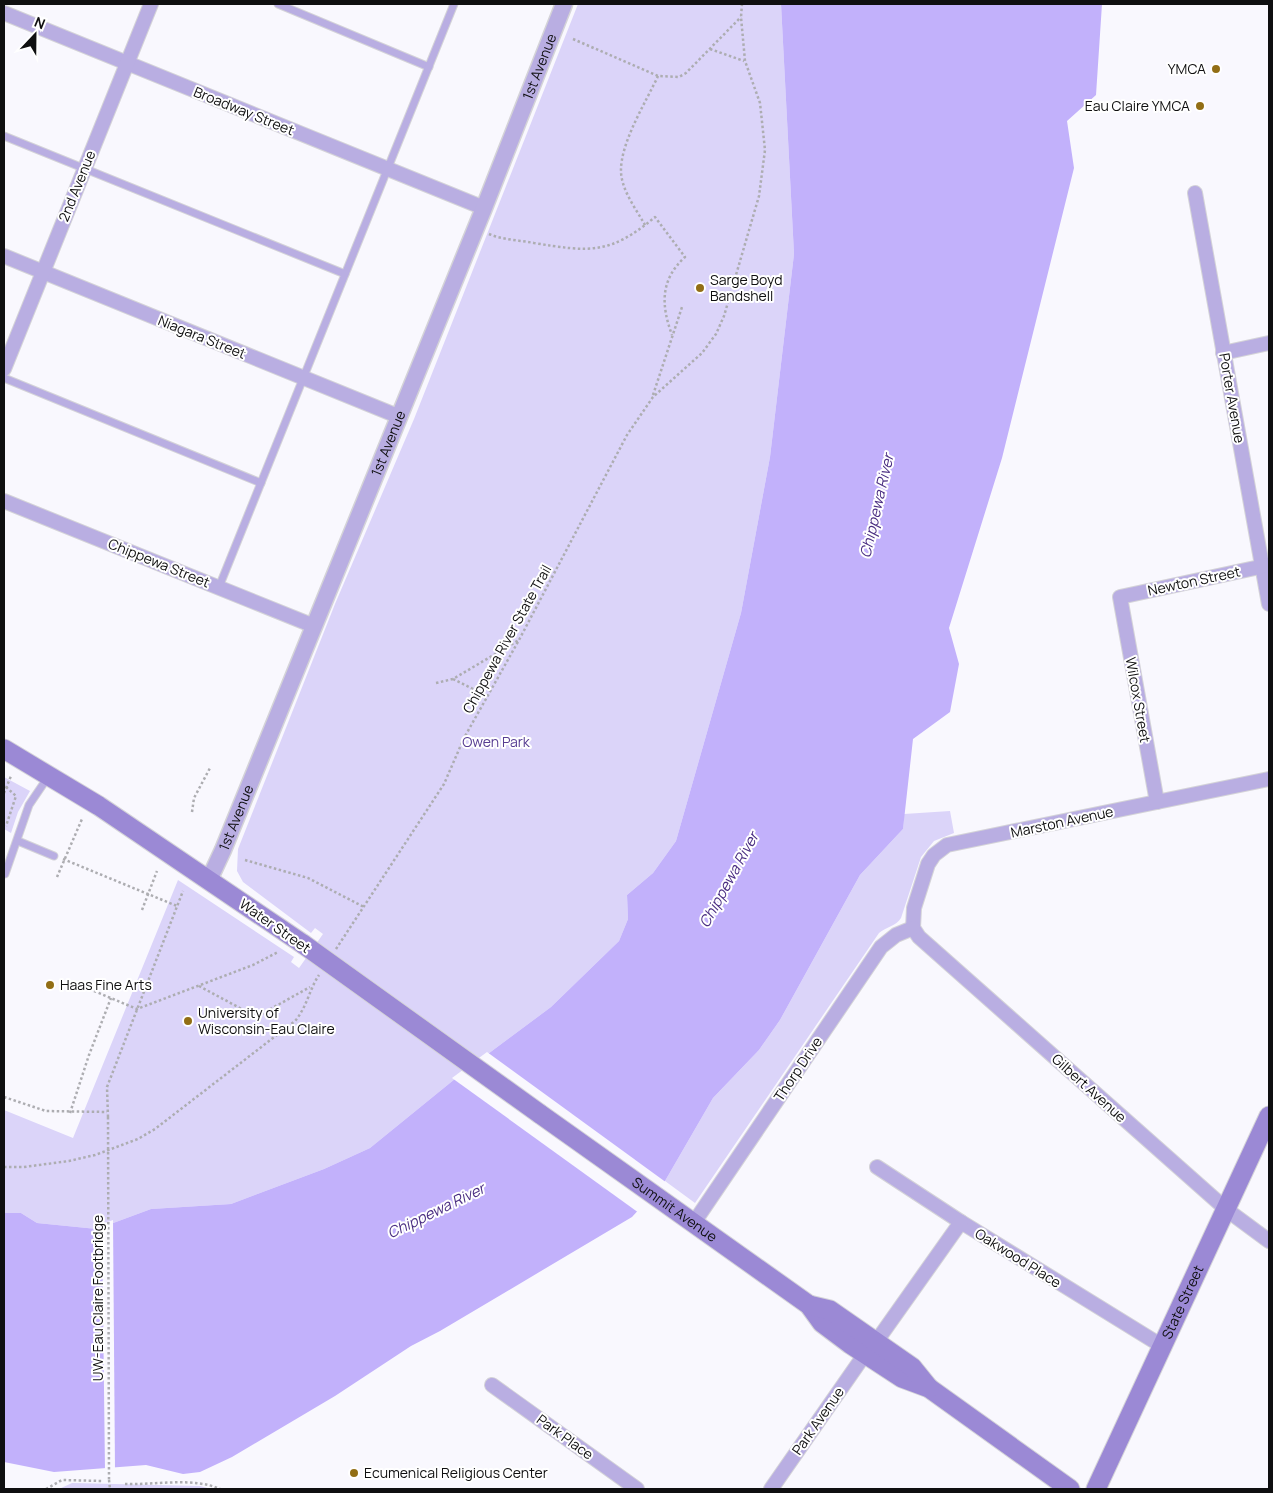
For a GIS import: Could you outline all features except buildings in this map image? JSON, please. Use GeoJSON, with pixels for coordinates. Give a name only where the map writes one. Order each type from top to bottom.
{"type":"FeatureCollection","features":[{"type":"Feature","properties":{"kind":"main road","name":"Water Street"},"geometry":{"type":"LineString","coordinates":[[4,749],[50,775],[303,944],[540,1114]]}},
{"type":"Feature","properties":{"kind":"main road","name":"Summit Avenue"},"geometry":{"type":"LineString","coordinates":[[540,1114],[809,1305],[822,1323],[912,1367],[929,1388],[1070,1489]]}},
{"type":"Feature","properties":{"kind":"main road","name":"State Street"},"geometry":{"type":"LineString","coordinates":[[1096,1489],[1269,1116]]}},
{"type":"Feature","properties":{"kind":"street","name":"2nd Avenue"},"geometry":{"type":"LineString","coordinates":[[4,369],[151,4]]}},
{"type":"Feature","properties":{"kind":"street","name":"1st Avenue"},"geometry":{"type":"LineString","coordinates":[[209,880],[263,754],[400,417],[564,4]]}},
{"type":"Feature","properties":{"kind":"street","name":"Broadway Street"},"geometry":{"type":"LineString","coordinates":[[4,13],[484,208]]}},
{"type":"Feature","properties":{"kind":"street","name":"Porter Avenue"},"geometry":{"type":"LineString","coordinates":[[1194,193],[1223,353],[1266,566],[1269,604]]}},
{"type":"Feature","properties":{"kind":"street","name":"Niagara Street"},"geometry":{"type":"LineString","coordinates":[[4,256],[400,417]]}},
{"type":"Feature","properties":{"kind":"street"},"geometry":{"type":"LineString","coordinates":[[1223,353],[1269,343]]}},
{"type":"Feature","properties":{"kind":"street","name":"Chippewa Street"},"geometry":{"type":"LineString","coordinates":[[4,501],[314,626]]}},
{"type":"Feature","properties":{"kind":"street","name":"Newton Street"},"geometry":{"type":"LineString","coordinates":[[1120,597],[1266,566]]}},
{"type":"Feature","properties":{"kind":"street","name":"Wilcox Street"},"geometry":{"type":"LineString","coordinates":[[1120,597],[1157,802]]}},
{"type":"Feature","properties":{"kind":"street","name":"Marston Avenue"},"geometry":{"type":"LineString","coordinates":[[913,928],[914,908],[928,864],[934,855],[947,845],[1269,779]]}},
{"type":"Feature","properties":{"kind":"street","name":"Gilbert Avenue"},"geometry":{"type":"LineString","coordinates":[[913,928],[919,937],[1226,1210],[1269,1242]]}},
{"type":"Feature","properties":{"kind":"street","name":"Thorp Drive"},"geometry":{"type":"LineString","coordinates":[[688,1220],[881,947],[896,935],[913,928]]}},
{"type":"Feature","properties":{"kind":"street","name":"Oakwood Place"},"geometry":{"type":"LineString","coordinates":[[877,1167],[961,1222],[1162,1346]]}},
{"type":"Feature","properties":{"kind":"street","name":"Park Avenue"},"geometry":{"type":"LineString","coordinates":[[771,1489],[961,1222]]}},
{"type":"Feature","properties":{"kind":"street","name":"Park Place"},"geometry":{"type":"LineString","coordinates":[[492,1385],[637,1489]]}},
{"type":"Feature","properties":{"kind":"lane"},"geometry":{"type":"LineString","coordinates":[[278,4],[428,67]]}},
{"type":"Feature","properties":{"kind":"lane"},"geometry":{"type":"LineString","coordinates":[[219,587],[454,4]]}},
{"type":"Feature","properties":{"kind":"lane"},"geometry":{"type":"LineString","coordinates":[[4,136],[346,274]]}},
{"type":"Feature","properties":{"kind":"lane"},"geometry":{"type":"LineString","coordinates":[[4,378],[261,483]]}},
{"type":"Feature","properties":{"kind":"lane"},"geometry":{"type":"LineString","coordinates":[[6,874],[29,806],[50,775]]}},
{"type":"Feature","properties":{"kind":"lane"},"geometry":{"type":"LineString","coordinates":[[18,840],[54,856]]}},
{"type":"Feature","properties":{"kind":"path","name":"Chippewa River State Trail"},"geometry":{"type":"LineString","coordinates":[[332,954],[444,784],[464,738],[520,640],[607,471],[653,396],[702,353],[716,334],[724,316],[758,196],[765,150],[763,125],[754,82],[745,61],[741,17],[742,4]]}},
{"type":"Feature","properties":{"kind":"path"},"geometry":{"type":"LineString","coordinates":[[573,39],[658,76],[679,77],[686,73],[741,17]]}},
{"type":"Feature","properties":{"kind":"path"},"geometry":{"type":"LineString","coordinates":[[710,49],[745,61]]}},
{"type":"Feature","properties":{"kind":"path"},"geometry":{"type":"LineString","coordinates":[[646,225],[626,188],[621,173],[622,158],[658,76]]}},
{"type":"Feature","properties":{"kind":"path"},"geometry":{"type":"LineString","coordinates":[[488,233],[495,236],[586,251],[597,250],[617,243],[646,225],[655,217],[685,257],[674,267],[662,301],[672,335]]}},
{"type":"Feature","properties":{"kind":"path"},"geometry":{"type":"LineString","coordinates":[[653,396],[682,307]]}},
{"type":"Feature","properties":{"kind":"path"},"geometry":{"type":"LineString","coordinates":[[436,683],[453,679],[520,640]]}},
{"type":"Feature","properties":{"kind":"path"},"geometry":{"type":"LineString","coordinates":[[453,679],[487,697]]}},
{"type":"Feature","properties":{"kind":"path"},"geometry":{"type":"LineString","coordinates":[[192,812],[194,798],[210,768]]}},
{"type":"Feature","properties":{"kind":"path"},"geometry":{"type":"LineString","coordinates":[[4,792],[11,776]]}},
{"type":"Feature","properties":{"kind":"path"},"geometry":{"type":"LineString","coordinates":[[6,787],[16,796],[6,826]]}},
{"type":"Feature","properties":{"kind":"path"},"geometry":{"type":"LineString","coordinates":[[57,877],[82,819]]}},
{"type":"Feature","properties":{"kind":"path"},"geometry":{"type":"LineString","coordinates":[[54,856],[177,906]]}},
{"type":"Feature","properties":{"kind":"path"},"geometry":{"type":"LineString","coordinates":[[245,860],[308,878],[364,907]]}},
{"type":"Feature","properties":{"kind":"path"},"geometry":{"type":"LineString","coordinates":[[142,910],[157,871]]}},
{"type":"Feature","properties":{"kind":"path","name":"UW-Eau Claire Footbridge"},"geometry":{"type":"LineString","coordinates":[[110,1489],[107,1087],[184,890]]}},
{"type":"Feature","properties":{"kind":"path"},"geometry":{"type":"LineString","coordinates":[[94,991],[137,1009],[198,986],[278,952]]}},
{"type":"Feature","properties":{"kind":"path"},"geometry":{"type":"LineString","coordinates":[[4,1167],[24,1168],[95,1155],[128,1144],[155,1129],[296,1021],[303,1012],[311,986],[322,970]]}},
{"type":"Feature","properties":{"kind":"path"},"geometry":{"type":"LineString","coordinates":[[198,986],[258,1016],[311,986]]}},
{"type":"Feature","properties":{"kind":"path"},"geometry":{"type":"LineString","coordinates":[[70,1113],[73,1099],[79,1090],[89,1055],[111,998]]}},
{"type":"Feature","properties":{"kind":"path"},"geometry":{"type":"LineString","coordinates":[[4,1097],[46,1111],[70,1113],[108,1112]]}},
{"type":"Feature","properties":{"kind":"path"},"geometry":{"type":"LineString","coordinates":[[46,1489],[62,1480],[102,1481]]}},
{"type":"Feature","properties":{"kind":"path"},"geometry":{"type":"LineString","coordinates":[[125,1484],[191,1483],[206,1484],[220,1489]]}},
{"type":"Feature","properties":{"kind":"path"},"geometry":{"type":"LineString","coordinates":[[153,1485],[155,1489]]}},
{"type":"Feature","properties":{"kind":"green space","name":"Owen Park"},"geometry":{"type":"Polygon","coordinates":[[[578,4],[781,4],[794,254],[770,457],[741,613],[676,841],[653,873],[627,895],[628,919],[619,941],[551,1007],[461,1074],[370,1148],[324,1169],[231,1204],[151,1209],[97,1229],[37,1223],[21,1213],[4,1213],[4,1110],[73,1138],[178,880],[294,957],[291,962],[299,968],[323,934],[315,928],[311,933],[243,882],[237,871],[238,849],[335,604],[414,419],[578,4]]]}},
{"type":"Feature","properties":{"kind":"green space"},"geometry":{"type":"Polygon","coordinates":[[[4,777],[30,791],[18,812],[11,833],[4,829],[4,777]]]}},
{"type":"Feature","properties":{"kind":"green space"},"geometry":{"type":"Polygon","coordinates":[[[950,811],[954,833],[934,841],[921,857],[901,918],[879,933],[695,1203],[665,1181],[713,1098],[759,1050],[780,1020],[860,875],[903,829],[904,814],[950,811]]]}},
{"type":"Feature","properties":{"kind":"green space"},"geometry":{"type":"Polygon","coordinates":[[[72,1483],[200,1486],[211,1489],[59,1489],[72,1483]]]}},
{"type":"Feature","properties":{"kind":"water","name":"Chippewa River"},"geometry":{"type":"Polygon","coordinates":[[[781,4],[1102,4],[1096,95],[1067,121],[1074,168],[1002,458],[949,628],[959,664],[950,712],[913,739],[903,829],[860,875],[780,1020],[759,1050],[713,1098],[665,1181],[632,1217],[440,1331],[411,1346],[335,1396],[232,1457],[200,1472],[183,1474],[146,1465],[54,1472],[4,1462],[4,1213],[21,1213],[37,1223],[97,1229],[151,1209],[231,1204],[324,1169],[370,1148],[461,1074],[551,1007],[619,941],[628,919],[627,895],[653,873],[676,841],[741,613],[770,457],[794,254],[781,4]]]}},
{"type":"Feature","properties":{"kind":"pier"},"geometry":{"type":"Polygon","coordinates":[[[487,1052],[667,1183],[639,1213],[452,1078],[487,1052]]]}},
{"type":"Feature","properties":{"kind":"pier"},"geometry":{"type":"Polygon","coordinates":[[[113,1220],[115,1470],[105,1471],[102,1224],[113,1220]]]}},
{"type":"Feature","properties":{"kind":"place","name":"YMCA"},"geometry":{"type":"Point","coordinates":[1216,69]}},
{"type":"Feature","properties":{"kind":"place","name":"Eau Claire YMCA"},"geometry":{"type":"Point","coordinates":[1200,106]}},
{"type":"Feature","properties":{"kind":"place","name":"Sarge Boyd Bandshell"},"geometry":{"type":"Point","coordinates":[700,288]}},
{"type":"Feature","properties":{"kind":"place","name":"Haas Fine Arts"},"geometry":{"type":"Point","coordinates":[50,985]}},
{"type":"Feature","properties":{"kind":"place","name":"University of Wisconsin-Eau Claire"},"geometry":{"type":"Point","coordinates":[188,1021]}},
{"type":"Feature","properties":{"kind":"place","name":"Ecumenical Religious Center"},"geometry":{"type":"Point","coordinates":[354,1473]}}]}
